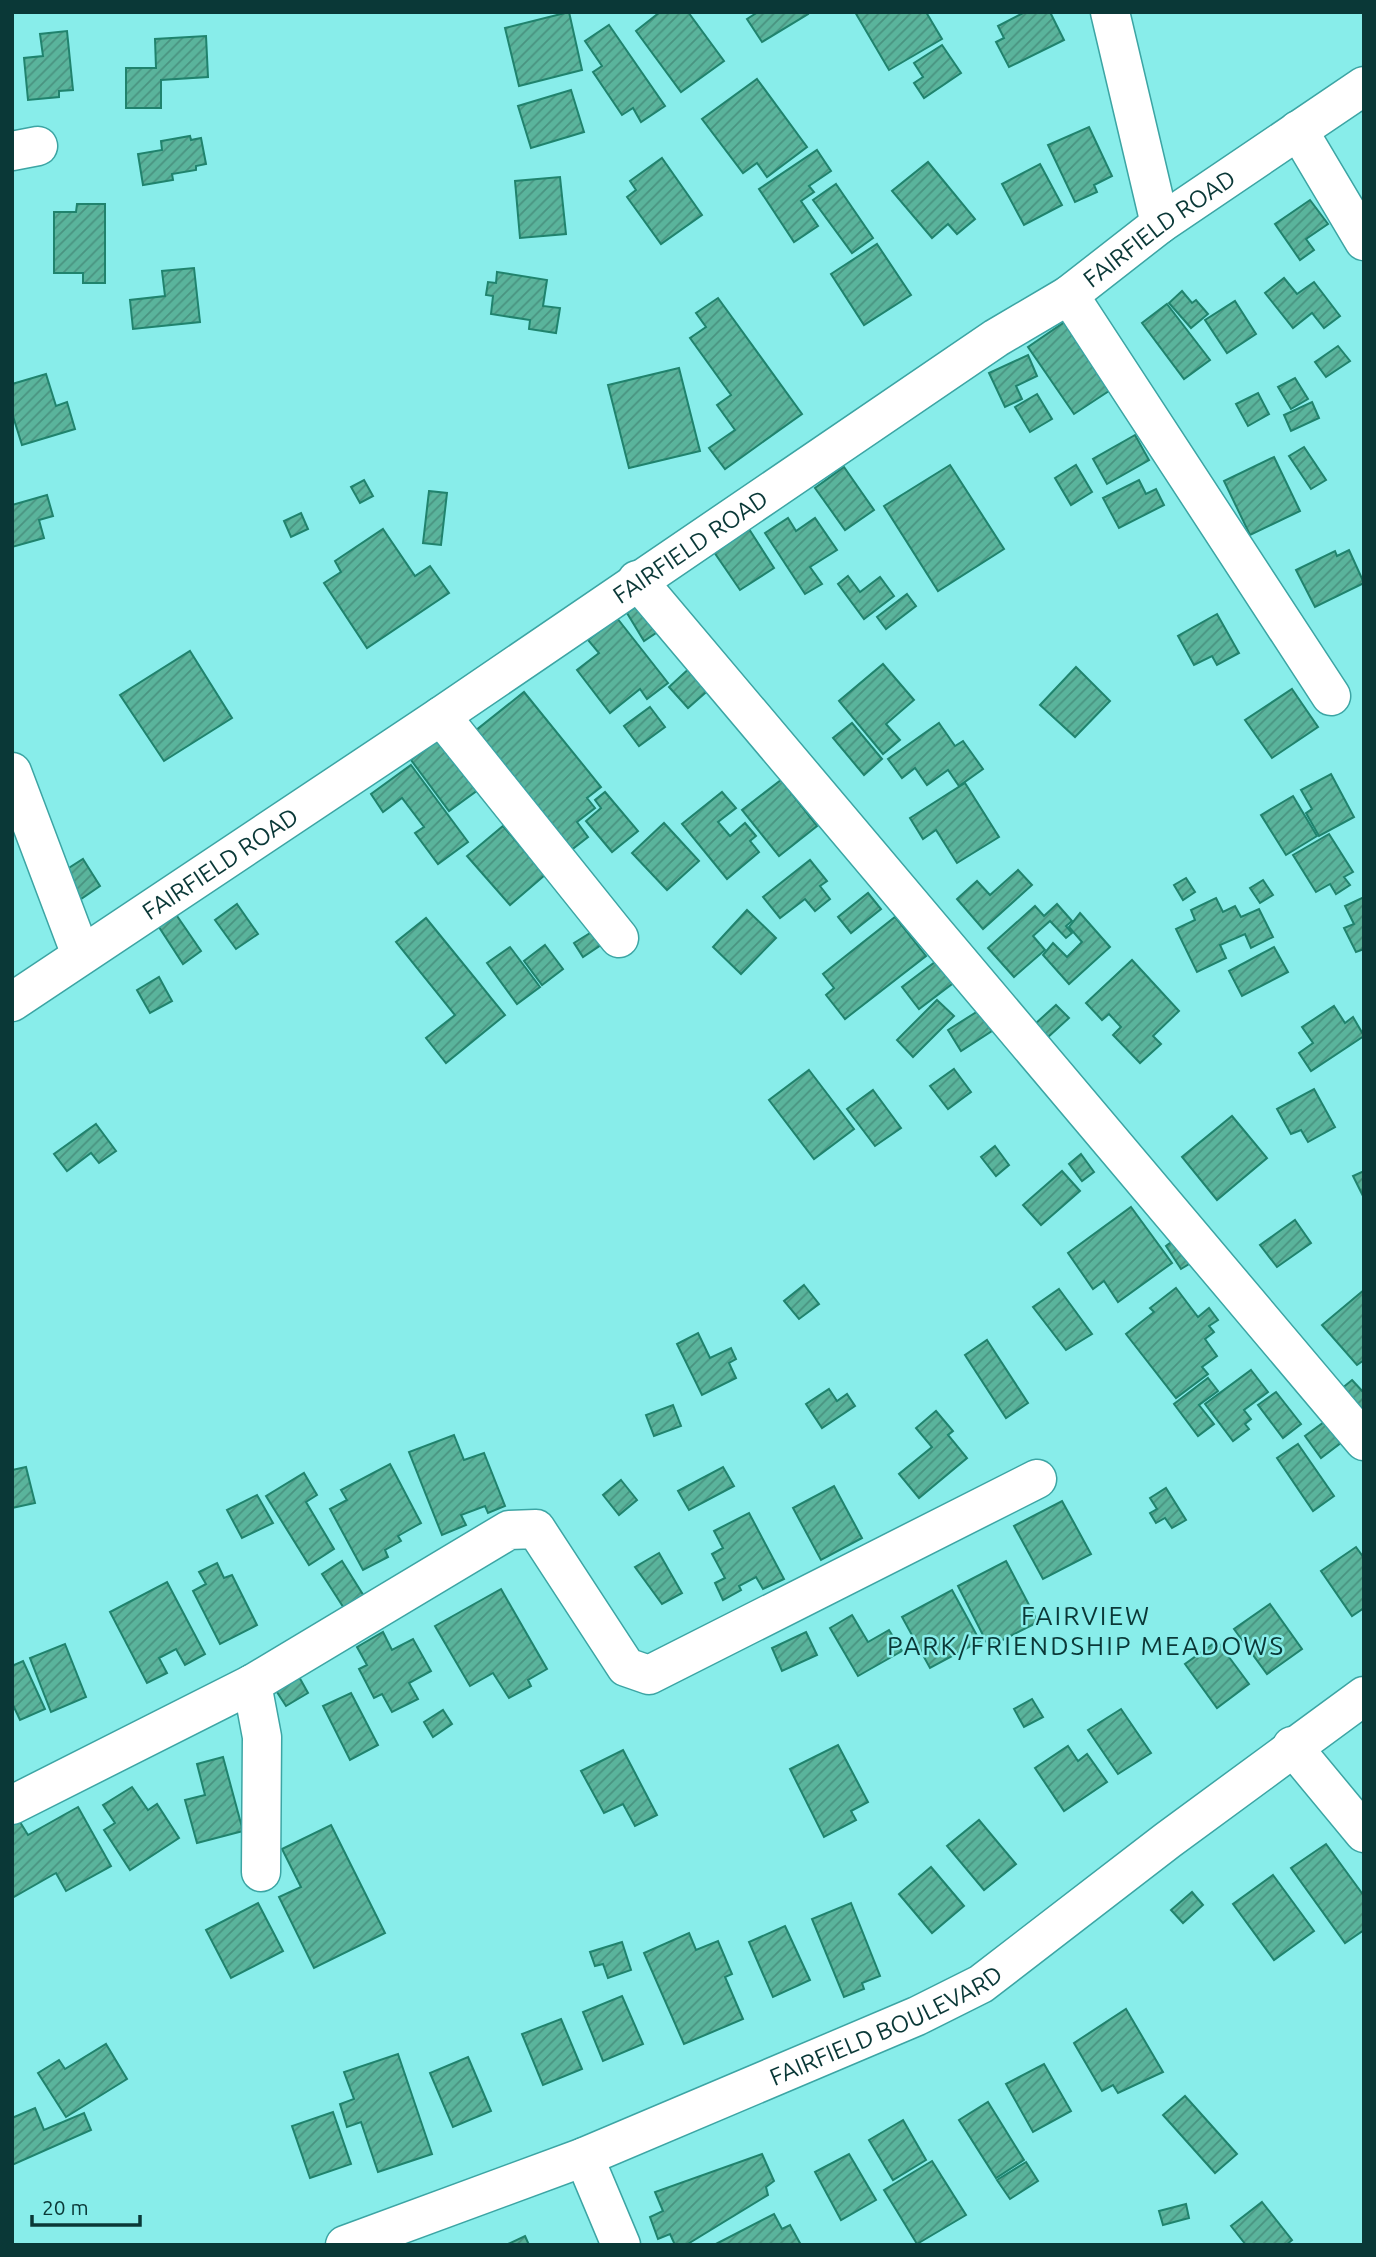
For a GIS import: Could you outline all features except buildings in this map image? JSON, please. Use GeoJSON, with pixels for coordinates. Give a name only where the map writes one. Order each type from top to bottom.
{"type":"FeatureCollection","features":[{"type":"Feature","properties":{"kind":"street"},"geometry":{"type":"LineString","coordinates":[[1110,12],[1160,224]]}},
{"type":"Feature","properties":{"kind":"street","name":"FAIRFIELD ROAD"},"geometry":{"type":"LineString","coordinates":[[12,1002],[441,716],[636,580],[996,338],[1069,295],[1160,224],[1364,86]]}},
{"type":"Feature","properties":{"kind":"street"},"geometry":{"type":"LineString","coordinates":[[1298,130],[1364,241]]}},
{"type":"Feature","properties":{"kind":"street"},"geometry":{"type":"LineString","coordinates":[[1069,295],[1331,696]]}},
{"type":"Feature","properties":{"kind":"street"},"geometry":{"type":"LineString","coordinates":[[636,580],[1364,1441]]}},
{"type":"Feature","properties":{"kind":"street"},"geometry":{"type":"LineString","coordinates":[[441,716],[619,938]]}},
{"type":"Feature","properties":{"kind":"street"},"geometry":{"type":"LineString","coordinates":[[12,772],[81,955]]}},
{"type":"Feature","properties":{"kind":"street"},"geometry":{"type":"LineString","coordinates":[[12,1805],[252,1684],[509,1530],[536,1529],[626,1667],[649,1675],[1037,1479]]}},
{"type":"Feature","properties":{"kind":"street"},"geometry":{"type":"LineString","coordinates":[[252,1684],[262,1737],[261,1872]]}},
{"type":"Feature","properties":{"kind":"street","name":"FAIRFIELD BOULEVARD"},"geometry":{"type":"LineString","coordinates":[[345,2245],[584,2157],[917,2016],[981,1984],[1292,1746],[1364,1696]]}},
{"type":"Feature","properties":{"kind":"street"},"geometry":{"type":"LineString","coordinates":[[1292,1746],[1364,1833]]}},
{"type":"Feature","properties":{"kind":"street"},"geometry":{"type":"LineString","coordinates":[[584,2157],[621,2245]]}},
{"type":"Feature","properties":{"kind":"district","name":"FAIRVIEW PARK/FRIENDSHIP MEADOWS"},"geometry":{"type":"Point","coordinates":[1086,1630]}}]}
